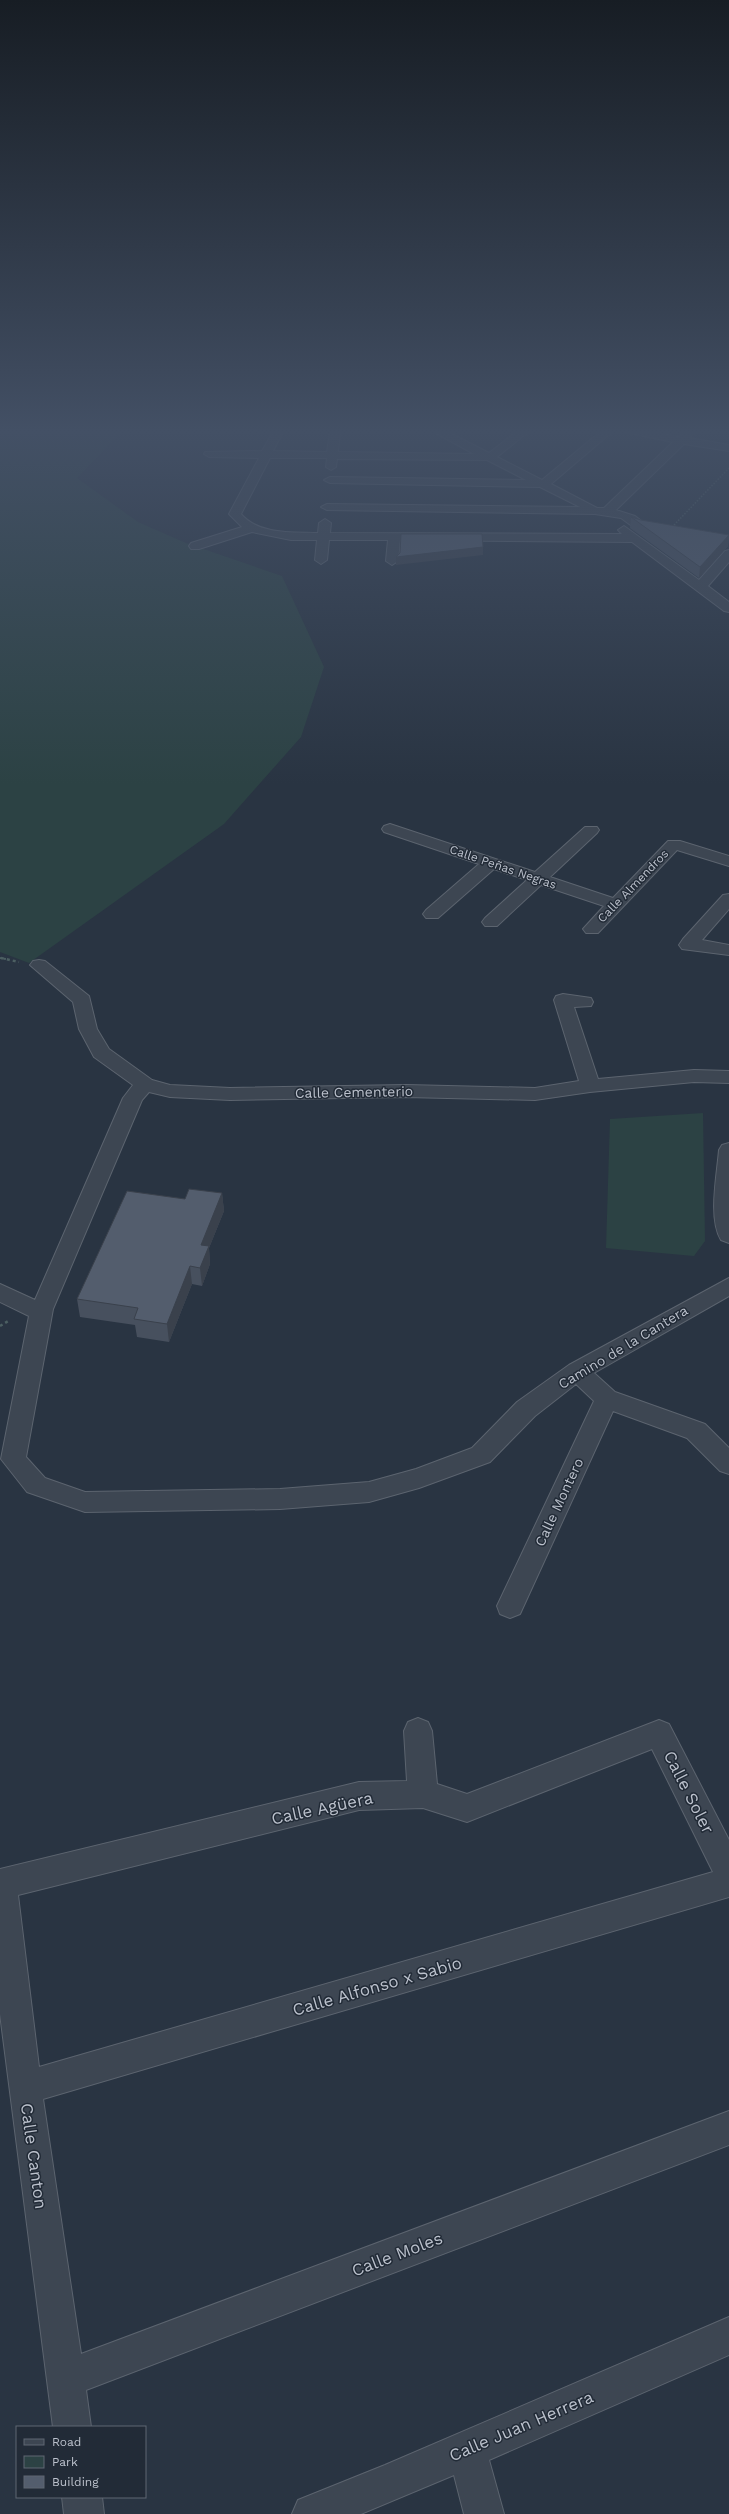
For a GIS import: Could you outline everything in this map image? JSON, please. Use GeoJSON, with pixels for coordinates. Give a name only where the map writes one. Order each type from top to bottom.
{"type":"FeatureCollection","features":[{"type":"Feature","properties":{"kind":"street"},"geometry":{"type":"LineString","coordinates":[[321,560],[322,549]]}},
{"type":"Feature","properties":{"kind":"street"},"geometry":{"type":"LineString","coordinates":[[392,561],[393,549]]}},
{"type":"Feature","properties":{"kind":"street"},"geometry":{"type":"LineString","coordinates":[[651,549],[729,608]]}},
{"type":"Feature","properties":{"kind":"street"},"geometry":{"type":"LineString","coordinates":[[701,586],[729,554]]}},
{"type":"Feature","properties":{"kind":"street","name":"Calle Peñas Negras"},"geometry":{"type":"LineString","coordinates":[[390,829],[617,905]]}},
{"type":"Feature","properties":{"kind":"street"},"geometry":{"type":"LineString","coordinates":[[491,922],[591,830]]}},
{"type":"Feature","properties":{"kind":"street","name":"Calle Almendros"},"geometry":{"type":"LineString","coordinates":[[592,929],[617,905],[674,844],[729,861]]}},
{"type":"Feature","properties":{"kind":"street"},"geometry":{"type":"LineString","coordinates":[[432,914],[491,863]]}},
{"type":"Feature","properties":{"kind":"street"},"geometry":{"type":"LineString","coordinates":[[729,898],[689,944],[729,950]]}},
{"type":"Feature","properties":{"kind":"street","name":"Calle Cementerio"},"geometry":{"type":"LineString","coordinates":[[39,965],[82,1000],[88,1029],[101,1053],[145,1084],[170,1091],[230,1094],[406,1091],[535,1094],[590,1086],[694,1076],[729,1077]]}},
{"type":"Feature","properties":{"kind":"street"},"geometry":{"type":"LineString","coordinates":[[584,1002],[563,1000],[590,1086]]}},
{"type":"Feature","properties":{"kind":"street"},"geometry":{"type":"LineString","coordinates":[[0,1292],[29,1308],[42,1309],[133,1098],[145,1084]]}},
{"type":"Feature","properties":{"kind":"street"},"geometry":{"type":"LineString","coordinates":[[729,1150],[727,1204],[729,1234]]}},
{"type":"Feature","properties":{"kind":"street","name":"Camino de la Cantera"},"geometry":{"type":"LineString","coordinates":[[42,1309],[13,1459],[36,1485],[85,1502],[280,1499],[369,1492],[419,1478],[481,1455],[526,1409],[577,1371],[729,1286]]}},
{"type":"Feature","properties":{"kind":"street"},"geometry":{"type":"LineString","coordinates":[[577,1371],[607,1399],[696,1431],[729,1464]]}},
{"type":"Feature","properties":{"kind":"street","name":"Calle Montero"},"geometry":{"type":"LineString","coordinates":[[510,1606],[607,1399]]}},
{"type":"Feature","properties":{"kind":"street"},"geometry":{"type":"LineString","coordinates":[[418,1731],[423,1794]]}},
{"type":"Feature","properties":{"kind":"street","name":"Calle Agüera"},"geometry":{"type":"LineString","coordinates":[[1,1884],[359,1796],[423,1794],[467,1808],[659,1733]]}},
{"type":"Feature","properties":{"kind":"street","name":"Calle Soler"},"geometry":{"type":"LineString","coordinates":[[659,1733],[729,1872]]}},
{"type":"Feature","properties":{"kind":"street","name":"Calle Alfonso x Sabio"},"geometry":{"type":"LineString","coordinates":[[25,2088],[729,1882]]}},
{"type":"Feature","properties":{"kind":"street","name":"Calle Canton"},"geometry":{"type":"LineString","coordinates":[[1,1884],[25,2088],[72,2426]]}},
{"type":"Feature","properties":{"kind":"street","name":"Calle Moles"},"geometry":{"type":"LineString","coordinates":[[65,2379],[729,2128]]}},
{"type":"Feature","properties":{"kind":"street","name":"Calle Juan Herrera"},"geometry":{"type":"LineString","coordinates":[[312,2514],[467,2450],[729,2336]]}},
{"type":"Feature","properties":{"kind":"street"},"geometry":{"type":"LineString","coordinates":[[467,2450],[484,2514]]}},
{"type":"Feature","properties":{"kind":"street"},"geometry":{"type":"LineString","coordinates":[[82,2498],[84,2514]]}},
{"type":"Feature","properties":{"kind":"green space"},"geometry":{"type":"Polygon","coordinates":[[[0,549],[204,549],[282,576],[324,667],[301,737],[224,824],[29,963],[0,952],[0,549]]]}},
{"type":"Feature","properties":{"kind":"green space"},"geometry":{"type":"Polygon","coordinates":[[[703,1113],[705,1241],[694,1256],[606,1248],[610,1119],[703,1113]]]}},
{"type":"Feature","properties":{"kind":"building"},"geometry":{"type":"Polygon","coordinates":[[[400,549],[463,549],[396,557],[400,553],[400,549]]]}},
{"type":"Feature","properties":{"kind":"building"},"geometry":{"type":"Polygon","coordinates":[[[676,549],[716,549],[700,567],[676,549]]]}},
{"type":"Feature","properties":{"kind":"building"},"geometry":{"type":"Polygon","coordinates":[[[189,1189],[222,1193],[201,1245],[209,1246],[200,1268],[190,1266],[167,1324],[134,1319],[138,1308],[77,1299],[127,1191],[185,1199],[189,1189]]]}}]}
